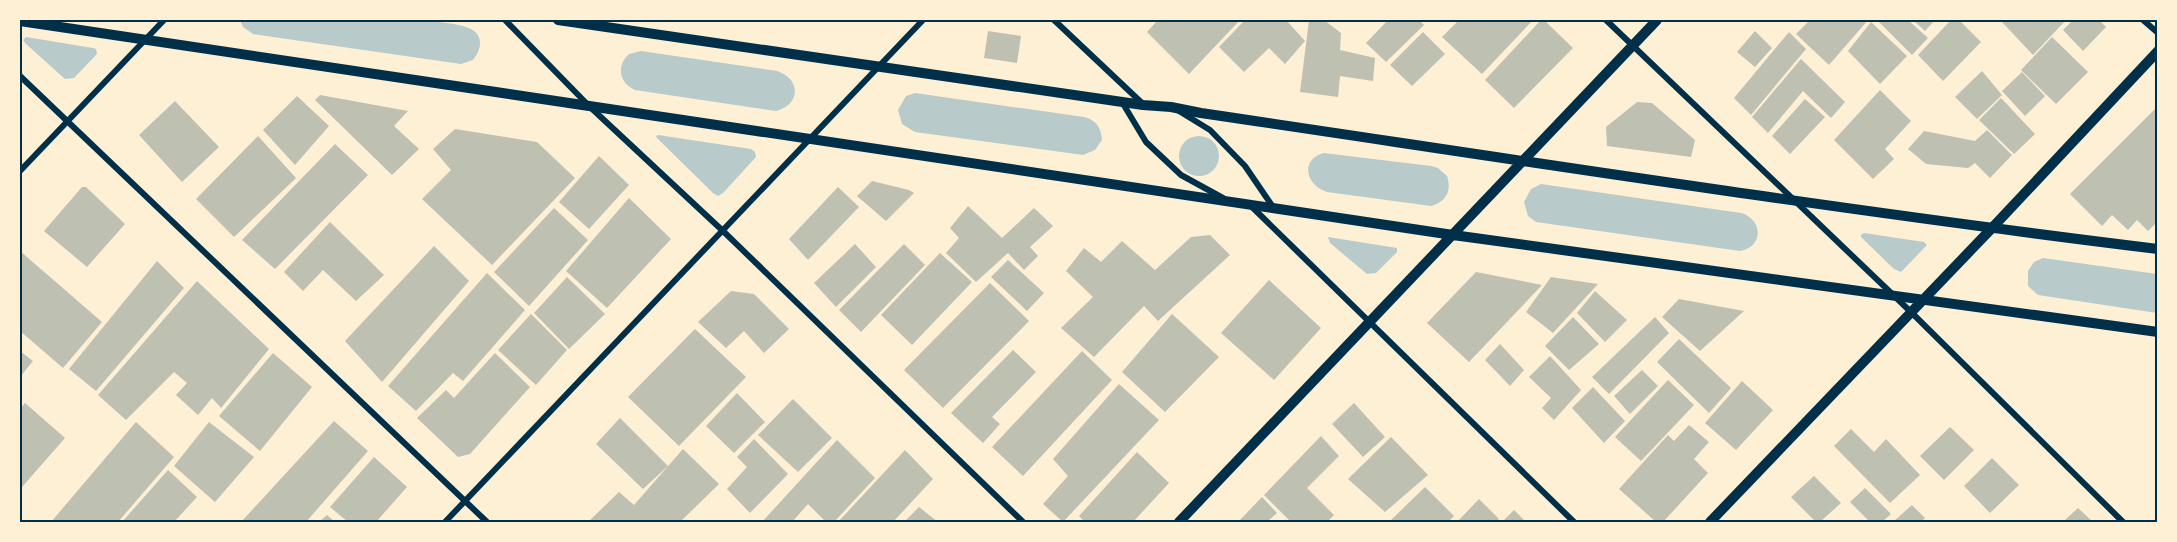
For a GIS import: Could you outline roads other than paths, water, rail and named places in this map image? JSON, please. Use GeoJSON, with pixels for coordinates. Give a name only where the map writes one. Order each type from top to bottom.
{"type":"FeatureCollection","features":[{"type":"Feature","properties":{"kind":"street"},"geometry":{"type":"LineString","coordinates":[[20,171],[164,20]]}},
{"type":"Feature","properties":{"kind":"street"},"geometry":{"type":"LineString","coordinates":[[505,20],[589,106],[723,231],[1023,522]]}},
{"type":"Feature","properties":{"kind":"street"},"geometry":{"type":"LineString","coordinates":[[558,20],[1143,105],[1171,107],[1212,115],[1794,200],[2157,249]]}},
{"type":"Feature","properties":{"kind":"street"},"geometry":{"type":"LineString","coordinates":[[445,522],[923,20]]}},
{"type":"Feature","properties":{"kind":"street"},"geometry":{"type":"LineString","coordinates":[[1054,20],[1143,105]]}},
{"type":"Feature","properties":{"kind":"street"},"geometry":{"type":"LineString","coordinates":[[1606,20],[1912,312],[2123,522]]}},
{"type":"Feature","properties":{"kind":"street"},"geometry":{"type":"LineString","coordinates":[[1179,522],[1657,20]]}},
{"type":"Feature","properties":{"kind":"street"},"geometry":{"type":"LineString","coordinates":[[2143,20],[2157,33]]}},
{"type":"Feature","properties":{"kind":"street"},"geometry":{"type":"LineString","coordinates":[[20,21],[1453,235],[2157,332]]}},
{"type":"Feature","properties":{"kind":"street"},"geometry":{"type":"LineString","coordinates":[[1710,522],[1992,228],[2157,51]]}},
{"type":"Feature","properties":{"kind":"street"},"geometry":{"type":"LineString","coordinates":[[20,76],[487,522]]}},
{"type":"Feature","properties":{"kind":"street"},"geometry":{"type":"LineString","coordinates":[[1121,101],[1146,142],[1181,175],[1230,202]]}},
{"type":"Feature","properties":{"kind":"street"},"geometry":{"type":"LineString","coordinates":[[1171,107],[1210,130],[1245,166],[1273,208]]}},
{"type":"Feature","properties":{"kind":"street"},"geometry":{"type":"LineString","coordinates":[[1250,205],[1574,522]]}}]}
